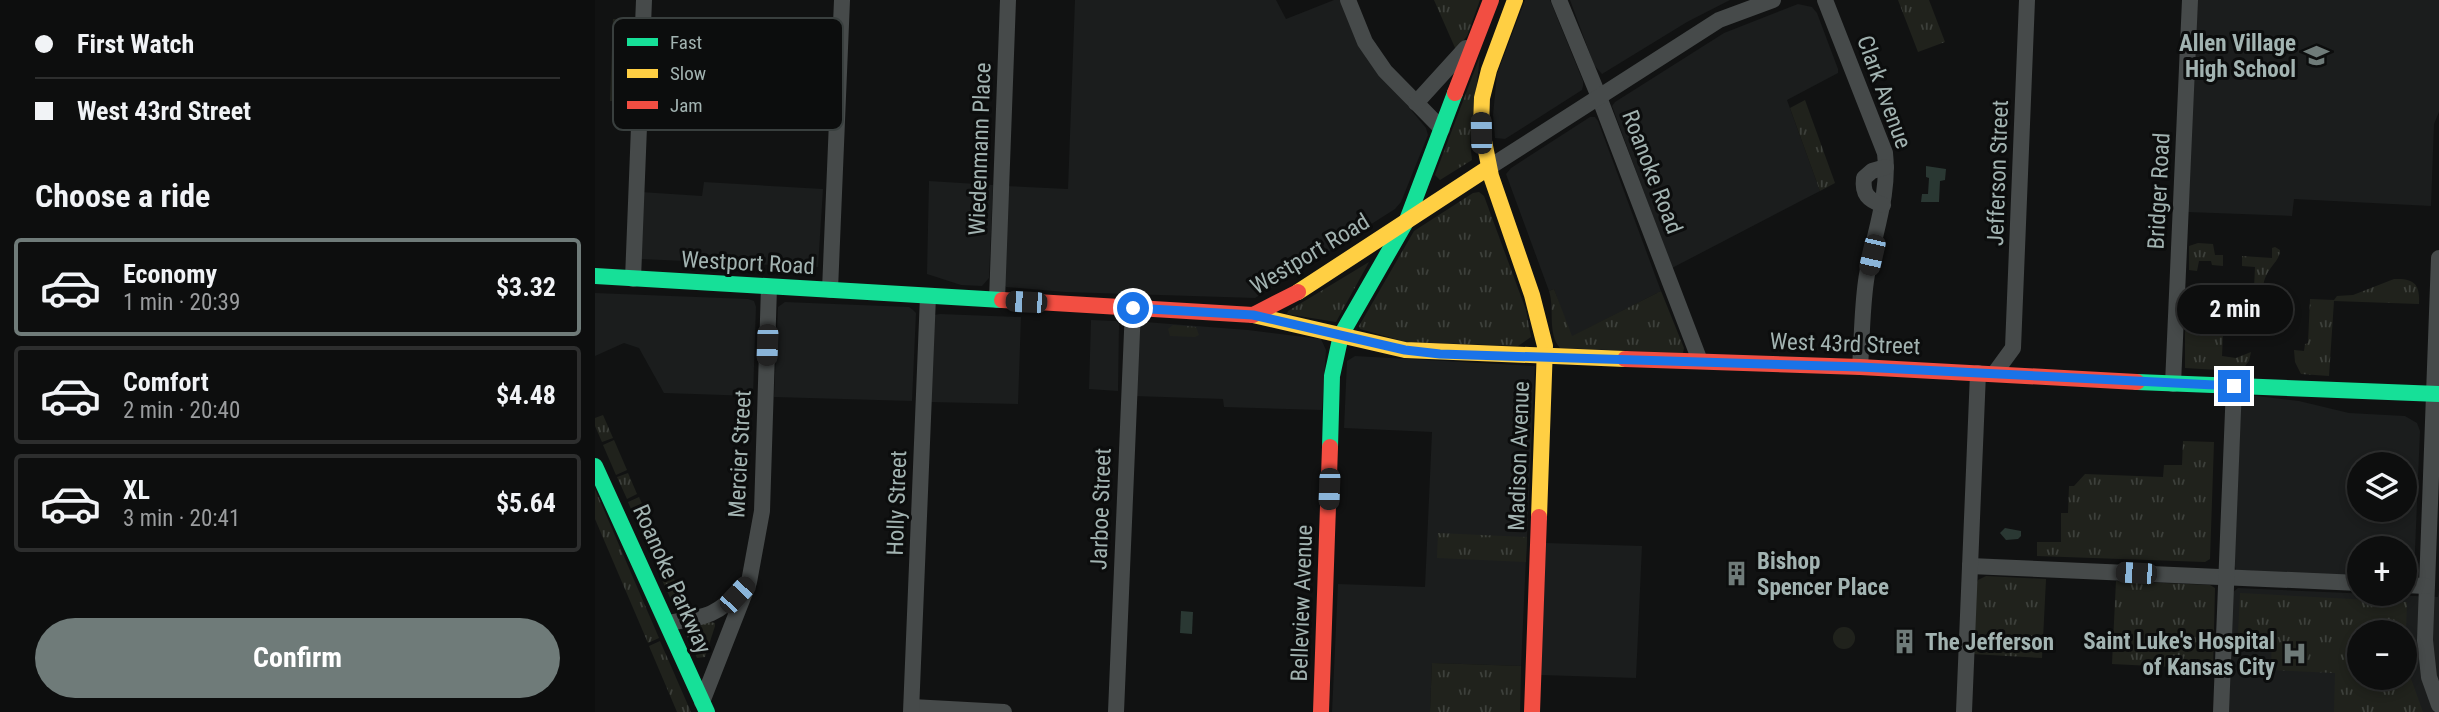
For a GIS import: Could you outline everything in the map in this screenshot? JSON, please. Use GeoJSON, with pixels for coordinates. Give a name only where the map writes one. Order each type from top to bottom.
{"type":"FeatureCollection","features":[{"type":"Feature","properties":{"kind":"street"},"geometry":{"type":"LineString","coordinates":[[642,18],[643,0]]}},
{"type":"Feature","properties":{"kind":"street"},"geometry":{"type":"LineString","coordinates":[[841,18],[842,0]]}},
{"type":"Feature","properties":{"kind":"street","name":"Wiedenmann Place"},"geometry":{"type":"LineString","coordinates":[[997,300],[1008,0]]}},
{"type":"Feature","properties":{"kind":"street"},"geometry":{"type":"LineString","coordinates":[[1348,0],[1365,42],[1385,71],[1442,129]]}},
{"type":"Feature","properties":{"kind":"street","name":"Belleview Avenue"},"geometry":{"type":"LineString","coordinates":[[1321,712],[1332,376],[1341,335],[1407,220],[1491,0]]}},
{"type":"Feature","properties":{"kind":"street","name":"Madison Avenue"},"geometry":{"type":"LineString","coordinates":[[1515,0],[1487,72],[1481,133],[1488,168],[1539,316],[1545,357],[1532,712]]}},
{"type":"Feature","properties":{"kind":"street","name":"Roanoke Road"},"geometry":{"type":"LineString","coordinates":[[1559,0],[1700,361]]}},
{"type":"Feature","properties":{"kind":"street","name":"Westport Road"},"geometry":{"type":"LineString","coordinates":[[595,276],[1253,315],[1289,298],[1719,20],[1773,0]]}},
{"type":"Feature","properties":{"kind":"street","name":"Clark Avenue"},"geometry":{"type":"LineString","coordinates":[[1825,0],[1885,153],[1887,167],[1883,205],[1866,280],[1860,367]]}},
{"type":"Feature","properties":{"kind":"street","name":"Jefferson Street"},"geometry":{"type":"LineString","coordinates":[[2013,348],[2027,0]]}},
{"type":"Feature","properties":{"kind":"street","name":"Bridger Road"},"geometry":{"type":"LineString","coordinates":[[2173,384],[2190,0]]}},
{"type":"Feature","properties":{"kind":"street"},"geometry":{"type":"LineString","coordinates":[[1416,103],[1477,36]]}},
{"type":"Feature","properties":{"kind":"street"},"geometry":{"type":"LineString","coordinates":[[633,279],[638,130]]}},
{"type":"Feature","properties":{"kind":"street"},"geometry":{"type":"LineString","coordinates":[[830,290],[837,130]]}},
{"type":"Feature","properties":{"kind":"street"},"geometry":{"type":"LineString","coordinates":[[1883,205],[1868,197],[1863,189],[1864,178],[1873,171],[1887,167]]}},
{"type":"Feature","properties":{"kind":"street"},"geometry":{"type":"LineString","coordinates":[[2439,258],[2425,640],[2429,677],[2439,705]]}},
{"type":"Feature","properties":{"kind":"street","name":"Mercier Street"},"geometry":{"type":"LineString","coordinates":[[705,707],[749,582],[762,511],[769,287]]}},
{"type":"Feature","properties":{"kind":"street","name":"Holly Street"},"geometry":{"type":"LineString","coordinates":[[912,710],[928,296]]}},
{"type":"Feature","properties":{"kind":"street","name":"Jarboe Street"},"geometry":{"type":"LineString","coordinates":[[1116,712],[1133,308]]}},
{"type":"Feature","properties":{"kind":"street","name":"West 43rd Street"},"geometry":{"type":"LineString","coordinates":[[1253,315],[1405,350],[1860,367],[2173,384],[2436,394]]}},
{"type":"Feature","properties":{"kind":"street"},"geometry":{"type":"LineString","coordinates":[[1963,712],[1970,566],[1986,374],[2013,348],[2031,376]]}},
{"type":"Feature","properties":{"kind":"street"},"geometry":{"type":"LineString","coordinates":[[2221,712],[2234,386]]}},
{"type":"Feature","properties":{"kind":"street","name":"Roanoke Parkway"},"geometry":{"type":"LineString","coordinates":[[595,466],[705,707]]}},
{"type":"Feature","properties":{"kind":"street"},"geometry":{"type":"LineString","coordinates":[[1970,566],[2347,583]]}},
{"type":"Feature","properties":{"kind":"street"},"geometry":{"type":"LineString","coordinates":[[667,623],[711,614],[724,608],[749,582]]}},
{"type":"Feature","properties":{"kind":"street"},"geometry":{"type":"LineString","coordinates":[[2417,586],[2426,586]]}},
{"type":"Feature","properties":{"kind":"street"},"geometry":{"type":"LineString","coordinates":[[912,710],[1004,712]]}},
{"type":"Feature","properties":{"kind":"shaded area"},"geometry":{"type":"Polygon","coordinates":[[[1075,0],[1276,0],[1286,19],[1334,0],[1342,0],[1403,100],[1426,128],[1428,135],[1401,202],[1395,209],[1255,298],[1065,292],[1006,287],[1005,186],[1068,189],[1075,0]]]}},
{"type":"Feature","properties":{"kind":"shaded area"},"geometry":{"type":"Polygon","coordinates":[[[1525,0],[1550,0],[1583,86],[1582,90],[1505,139],[1495,138],[1493,115],[1497,74],[1525,0]]]}},
{"type":"Feature","properties":{"kind":"shaded area"},"geometry":{"type":"Polygon","coordinates":[[[1570,0],[1730,0],[1687,22],[1602,74],[1594,65],[1570,0]]]}},
{"type":"Feature","properties":{"kind":"shaded area","name":"Allen Village High School"},"geometry":{"type":"Polygon","coordinates":[[[2195,0],[2439,0],[2439,112],[2434,124],[2431,206],[2294,199],[2292,216],[2187,212],[2195,0]]]}},
{"type":"Feature","properties":{"kind":"shaded area"},"geometry":{"type":"Polygon","coordinates":[[[1798,4],[1812,7],[1817,13],[1838,69],[1838,73],[1787,100],[1820,191],[1672,268],[1612,106],[1724,33],[1798,4]]]}},
{"type":"Feature","properties":{"kind":"shaded area"},"geometry":{"type":"Polygon","coordinates":[[[1590,117],[1595,117],[1598,121],[1661,291],[1571,337],[1554,289],[1549,291],[1506,174],[1511,168],[1590,117]]]}},
{"type":"Feature","properties":{"kind":"shaded area"},"geometry":{"type":"Polygon","coordinates":[[[1926,166],[1946,169],[1945,180],[1940,181],[1939,202],[1921,202],[1922,194],[1928,194],[1929,178],[1926,177],[1926,166]]]}},
{"type":"Feature","properties":{"kind":"shaded area"},"geometry":{"type":"Polygon","coordinates":[[[929,181],[993,185],[989,278],[982,286],[961,285],[927,274],[929,181]]]}},
{"type":"Feature","properties":{"kind":"shaded area"},"geometry":{"type":"Polygon","coordinates":[[[704,182],[823,189],[818,267],[640,259],[641,192],[702,196],[704,182]]]}},
{"type":"Feature","properties":{"kind":"shaded area"},"geometry":{"type":"Polygon","coordinates":[[[595,293],[754,301],[753,396],[664,393],[639,348],[624,343],[595,356],[595,293]]]}},
{"type":"Feature","properties":{"kind":"shaded area"},"geometry":{"type":"Polygon","coordinates":[[[785,302],[909,307],[913,310],[916,313],[912,401],[774,397],[778,307],[785,302]]]}},
{"type":"Feature","properties":{"kind":"shaded area"},"geometry":{"type":"Polygon","coordinates":[[[934,315],[1021,317],[1018,404],[929,402],[934,315]]]}},
{"type":"Feature","properties":{"kind":"shaded area"},"geometry":{"type":"Polygon","coordinates":[[[1091,320],[1116,321],[1119,324],[1118,391],[1089,389],[1091,320]]]}},
{"type":"Feature","properties":{"kind":"shaded area"},"geometry":{"type":"Polygon","coordinates":[[[1145,322],[1321,339],[1326,350],[1322,410],[1224,407],[1223,399],[1134,396],[1139,324],[1145,322]]]}},
{"type":"Feature","properties":{"kind":"shaded area"},"geometry":{"type":"Polygon","coordinates":[[[1355,356],[1535,366],[1521,666],[1432,663],[1430,712],[1332,712],[1338,584],[1425,587],[1432,432],[1344,428],[1347,361],[1355,356]]]}},
{"type":"Feature","properties":{"kind":"shaded area"},"geometry":{"type":"Polygon","coordinates":[[[2249,395],[2299,401],[2349,413],[2405,416],[2417,423],[2420,431],[2417,503],[2417,452],[2347,452],[2347,522],[2416,522],[2416,536],[2347,536],[2347,576],[2236,570],[2234,564],[2242,398],[2249,395]]]}},
{"type":"Feature","properties":{"kind":"shaded area"},"geometry":{"type":"Polygon","coordinates":[[[2005,528],[2021,531],[2021,536],[2018,539],[2006,540],[2000,533],[2005,528]]]}},
{"type":"Feature","properties":{"kind":"shaded area"},"geometry":{"type":"Polygon","coordinates":[[[1546,543],[1642,546],[1636,678],[1540,675],[1546,543]]]}},
{"type":"Feature","properties":{"kind":"shaded area","name":"Saint Luke's Hospital of Kansas City"},"geometry":{"type":"Polygon","coordinates":[[[2238,588],[2347,593],[2347,606],[2417,606],[2417,596],[2438,597],[2439,589],[2439,712],[2228,712],[2233,592],[2238,588]]]}},
{"type":"Feature","properties":{"kind":"shaded area"},"geometry":{"type":"Polygon","coordinates":[[[1181,611],[1193,612],[1192,634],[1180,633],[1181,611]]]}},
{"type":"Feature","properties":{"kind":"green space"},"geometry":{"type":"Polygon","coordinates":[[[1434,0],[1480,0],[1467,36],[1456,50],[1434,0]]]}},
{"type":"Feature","properties":{"kind":"green space"},"geometry":{"type":"Polygon","coordinates":[[[1898,0],[1929,0],[1945,42],[1918,52],[1898,0]]]}},
{"type":"Feature","properties":{"kind":"green space"},"geometry":{"type":"Polygon","coordinates":[[[613,19],[613,101],[610,101],[613,19]]]}},
{"type":"Feature","properties":{"kind":"green space"},"geometry":{"type":"Polygon","coordinates":[[[1480,56],[1470,142],[1472,160],[1440,180],[1435,175],[1480,56]]]}},
{"type":"Feature","properties":{"kind":"green space"},"geometry":{"type":"Polygon","coordinates":[[[1805,100],[1835,183],[1820,191],[1790,108],[1805,100]]]}},
{"type":"Feature","properties":{"kind":"green space"},"geometry":{"type":"Polygon","coordinates":[[[1479,192],[1484,196],[1526,310],[1531,337],[1518,346],[1406,342],[1360,329],[1359,326],[1414,231],[1473,193],[1479,192]]]}},
{"type":"Feature","properties":{"kind":"green space"},"geometry":{"type":"Polygon","coordinates":[[[2198,243],[2213,244],[2215,255],[2223,255],[2223,266],[2212,265],[2211,261],[2199,261],[2197,271],[2189,270],[2189,246],[2198,243]]]}},
{"type":"Feature","properties":{"kind":"green space"},"geometry":{"type":"Polygon","coordinates":[[[2272,248],[2280,250],[2279,255],[2264,281],[2263,288],[2254,288],[2255,267],[2242,266],[2242,256],[2272,258],[2272,248]]]}},
{"type":"Feature","properties":{"kind":"green space"},"geometry":{"type":"Polygon","coordinates":[[[1369,262],[1336,322],[1287,314],[1288,311],[1369,262]]]}},
{"type":"Feature","properties":{"kind":"green space"},"geometry":{"type":"Polygon","coordinates":[[[2394,279],[2415,284],[2419,304],[2334,301],[2329,376],[2301,374],[2295,362],[2294,350],[2304,351],[2305,344],[2308,343],[2310,299],[2334,300],[2337,296],[2353,295],[2394,279]]]}},
{"type":"Feature","properties":{"kind":"green space"},"geometry":{"type":"Polygon","coordinates":[[[2191,286],[2215,290],[2215,311],[2224,312],[2224,328],[2186,326],[2187,289],[2191,286]]]}},
{"type":"Feature","properties":{"kind":"green space"},"geometry":{"type":"Polygon","coordinates":[[[1554,289],[1572,336],[1661,291],[1684,348],[1683,353],[1560,348],[1552,328],[1549,291],[1554,289]]]}},
{"type":"Feature","properties":{"kind":"green space"},"geometry":{"type":"Polygon","coordinates":[[[1173,325],[1196,327],[1199,335],[1170,336],[1168,329],[1173,325]]]}},
{"type":"Feature","properties":{"kind":"green space"},"geometry":{"type":"Polygon","coordinates":[[[2185,331],[2198,332],[2198,336],[2202,336],[2203,332],[2223,333],[2222,356],[2236,358],[2251,352],[2249,361],[2242,370],[2235,371],[2185,368],[2185,331]]]}},
{"type":"Feature","properties":{"kind":"green space"},"geometry":{"type":"Polygon","coordinates":[[[603,415],[613,438],[602,442],[595,426],[595,418],[603,415]]]}},
{"type":"Feature","properties":{"kind":"green space"},"geometry":{"type":"Polygon","coordinates":[[[614,440],[627,470],[616,475],[603,445],[614,440]]]}},
{"type":"Feature","properties":{"kind":"green space"},"geometry":{"type":"Polygon","coordinates":[[[2183,441],[2214,442],[2210,559],[2205,562],[2037,556],[2037,542],[2061,542],[2061,513],[2068,513],[2069,486],[2074,486],[2085,474],[2163,477],[2164,465],[2182,465],[2183,441]]]}},
{"type":"Feature","properties":{"kind":"green space"},"geometry":{"type":"Polygon","coordinates":[[[628,473],[637,494],[627,499],[617,477],[628,473]]]}},
{"type":"Feature","properties":{"kind":"green space"},"geometry":{"type":"Polygon","coordinates":[[[595,489],[659,638],[648,643],[595,519],[595,489]]]}},
{"type":"Feature","properties":{"kind":"green space"},"geometry":{"type":"Polygon","coordinates":[[[639,497],[671,573],[661,577],[628,502],[639,497]]]}},
{"type":"Feature","properties":{"kind":"green space"},"geometry":{"type":"Polygon","coordinates":[[[1438,533],[1527,537],[1526,562],[1437,558],[1438,533]]]}},
{"type":"Feature","properties":{"kind":"green space"},"geometry":{"type":"Polygon","coordinates":[[[673,576],[689,615],[677,613],[662,580],[673,576]]]}},
{"type":"Feature","properties":{"kind":"green space"},"geometry":{"type":"Polygon","coordinates":[[[1986,576],[2046,579],[2042,658],[1972,654],[1975,586],[1978,580],[1986,576]]]}},
{"type":"Feature","properties":{"kind":"green space"},"geometry":{"type":"Polygon","coordinates":[[[2116,581],[2210,585],[2215,588],[2213,669],[2112,664],[2116,581]]]}},
{"type":"Feature","properties":{"kind":"green space"},"geometry":{"type":"Polygon","coordinates":[[[2240,593],[2347,599],[2347,606],[2407,606],[2406,620],[2347,620],[2347,690],[2415,690],[2423,712],[2334,712],[2335,673],[2271,670],[2272,635],[2238,634],[2240,593]]]}},
{"type":"Feature","properties":{"kind":"green space"},"geometry":{"type":"Polygon","coordinates":[[[715,623],[715,626],[705,657],[697,658],[684,629],[715,623]]]}},
{"type":"Feature","properties":{"kind":"green space"},"geometry":{"type":"Polygon","coordinates":[[[1844,627],[1852,630],[1855,638],[1852,646],[1844,649],[1836,646],[1833,638],[1836,630],[1844,627]]]}},
{"type":"Feature","properties":{"kind":"green space"},"geometry":{"type":"Polygon","coordinates":[[[660,641],[691,712],[677,712],[649,646],[660,641]]]}},
{"type":"Feature","properties":{"kind":"green space"},"geometry":{"type":"Polygon","coordinates":[[[1432,663],[1521,666],[1520,712],[1430,712],[1432,663]]]}},
{"type":"Feature","properties":{"kind":"traffic: fast"},"geometry":{"type":"LineString","coordinates":[[1330,447],[1332,376],[1341,335],[1407,220],[1455,93]]}},
{"type":"Feature","properties":{"kind":"traffic: fast"},"geometry":{"type":"LineString","coordinates":[[595,276],[1002,300]]}},
{"type":"Feature","properties":{"kind":"traffic: fast"},"geometry":{"type":"LineString","coordinates":[[2137,382],[2439,394]]}},
{"type":"Feature","properties":{"kind":"traffic: fast"},"geometry":{"type":"LineString","coordinates":[[595,466],[707,712]]}},
{"type":"Feature","properties":{"kind":"traffic: slow"},"geometry":{"type":"LineString","coordinates":[[1515,0],[1489,70],[1482,98],[1481,126],[1491,176],[1532,295],[1545,346],[1539,517]]}},
{"type":"Feature","properties":{"kind":"traffic: slow"},"geometry":{"type":"LineString","coordinates":[[1298,292],[1488,168]]}},
{"type":"Feature","properties":{"kind":"traffic: slow"},"geometry":{"type":"LineString","coordinates":[[1253,315],[1405,350],[1625,359]]}},
{"type":"Feature","properties":{"kind":"traffic: jam"},"geometry":{"type":"LineString","coordinates":[[1455,93],[1491,0]]}},
{"type":"Feature","properties":{"kind":"traffic: jam"},"geometry":{"type":"LineString","coordinates":[[1002,300],[1253,315],[1298,292]]}},
{"type":"Feature","properties":{"kind":"traffic: jam"},"geometry":{"type":"LineString","coordinates":[[1625,359],[1860,367],[2137,382]]}},
{"type":"Feature","properties":{"kind":"traffic: jam"},"geometry":{"type":"LineString","coordinates":[[1321,712],[1330,447]]}},
{"type":"Feature","properties":{"kind":"traffic: jam"},"geometry":{"type":"LineString","coordinates":[[1532,712],[1539,517]]}},
{"type":"Feature","properties":{"kind":"place","name":"Allen Village High School"},"geometry":{"type":"Point","coordinates":[2316,56]}},
{"type":"Feature","properties":{"kind":"place","name":"Bishop Spencer Place"},"geometry":{"type":"Point","coordinates":[1737,574]}},
{"type":"Feature","properties":{"kind":"place","name":"The Jefferson"},"geometry":{"type":"Point","coordinates":[1905,642]}},
{"type":"Feature","properties":{"kind":"place","name":"Saint Luke's Hospital of Kansas City"},"geometry":{"type":"Point","coordinates":[2295,654]}},
{"type":"Feature","properties":{"kind":"route"},"geometry":{"type":"LineString","coordinates":[[1133,308],[1253,315],[1405,350],[1440,354],[1860,367],[2234,386]]}}]}
